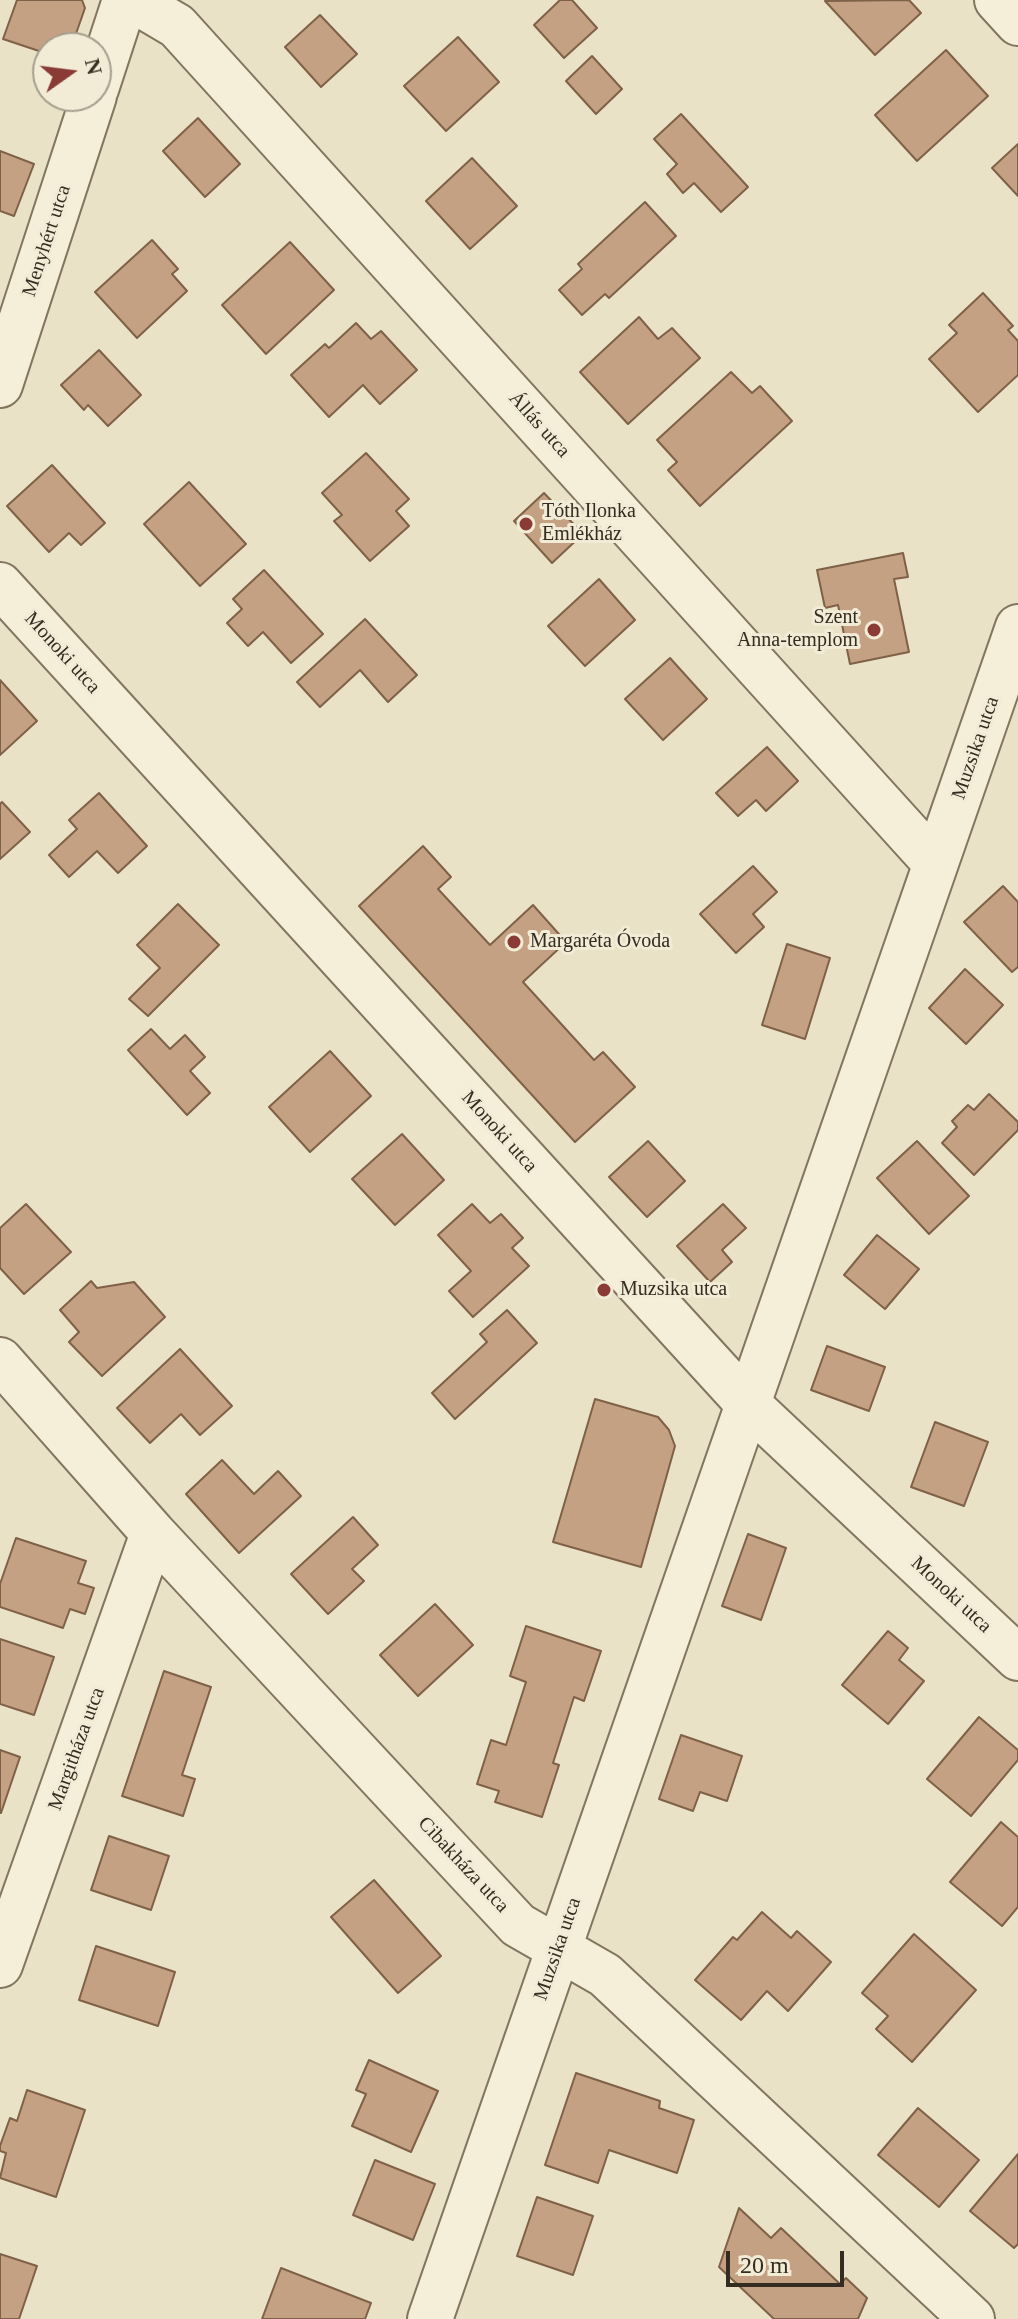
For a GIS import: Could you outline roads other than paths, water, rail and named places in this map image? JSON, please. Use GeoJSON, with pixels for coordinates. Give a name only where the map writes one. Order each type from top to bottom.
{"type":"FeatureCollection","features":[{"type":"Feature","properties":{"kind":"street"},"geometry":{"type":"LineString","coordinates":[[112,40],[125,0]]}},
{"type":"Feature","properties":{"kind":"street","name":"Állás utca"},"geometry":{"type":"LineString","coordinates":[[133,0],[177,26],[935,863]]}},
{"type":"Feature","properties":{"kind":"street"},"geometry":{"type":"LineString","coordinates":[[997,0],[1018,23]]}},
{"type":"Feature","properties":{"kind":"street","name":"Menyhért utca"},"geometry":{"type":"LineString","coordinates":[[0,385],[89,112]]}},
{"type":"Feature","properties":{"kind":"street","name":"Monoki utca"},"geometry":{"type":"LineString","coordinates":[[0,585],[748,1404],[1018,1658]]}},
{"type":"Feature","properties":{"kind":"street","name":"Muzsika utca"},"geometry":{"type":"LineString","coordinates":[[430,2319],[1018,627]]}},
{"type":"Feature","properties":{"kind":"street","name":"Cibakháza utca"},"geometry":{"type":"LineString","coordinates":[[0,1360],[153,1533],[518,1925],[559,1945],[605,1975],[950,2311]]}},
{"type":"Feature","properties":{"kind":"street","name":"Margitháza utca"},"geometry":{"type":"LineString","coordinates":[[0,1965],[153,1533]]}},
{"type":"Feature","properties":{"kind":"place","name":"Tóth Ilonka Emlékház"},"geometry":{"type":"Point","coordinates":[526,524]}},
{"type":"Feature","properties":{"kind":"place","name":"Szent Anna-templom"},"geometry":{"type":"Point","coordinates":[874,630]}},
{"type":"Feature","properties":{"kind":"place","name":"Margaréta Óvoda"},"geometry":{"type":"Point","coordinates":[514,942]}},
{"type":"Feature","properties":{"kind":"place","name":"Muzsika utca"},"geometry":{"type":"Point","coordinates":[604,1290]}}]}
